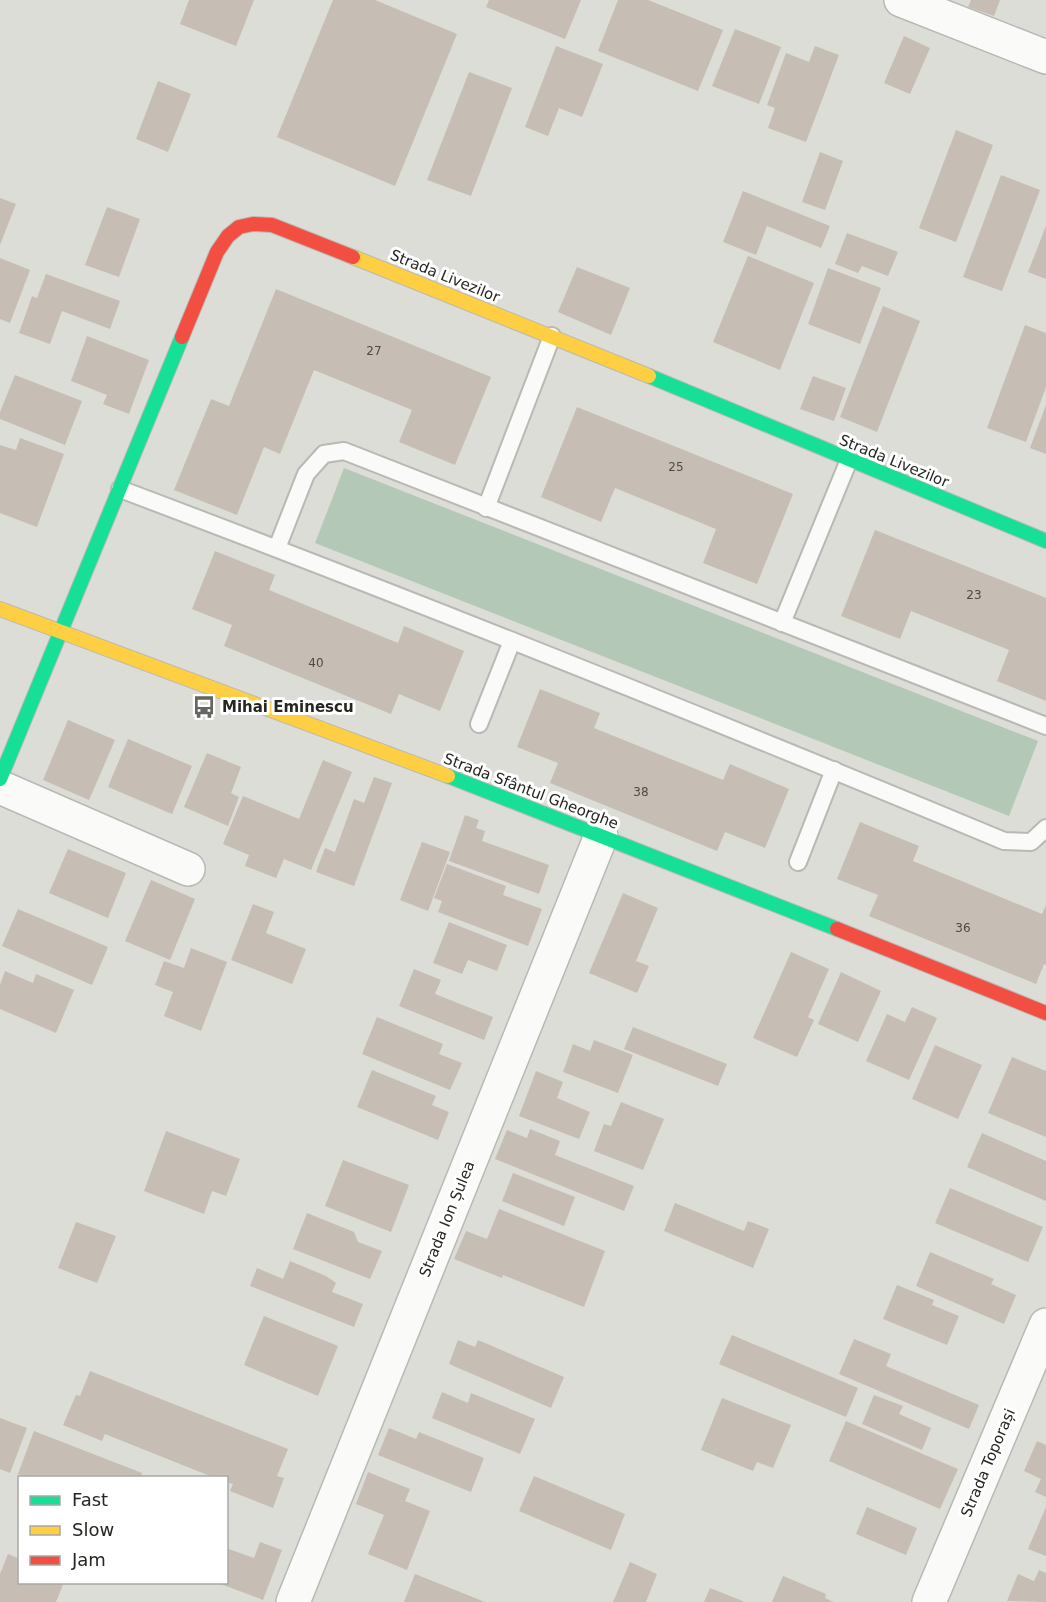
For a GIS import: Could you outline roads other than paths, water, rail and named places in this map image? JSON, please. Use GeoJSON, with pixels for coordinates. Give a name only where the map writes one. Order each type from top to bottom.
{"type":"FeatureCollection","features":[{"type":"Feature","properties":{"kind":"street"},"geometry":{"type":"LineString","coordinates":[[901,0],[1046,57]]}},
{"type":"Feature","properties":{"kind":"street","name":"Strada Livezilor"},"geometry":{"type":"LineString","coordinates":[[0,779],[59,630],[120,489],[217,252],[227,235],[240,226],[256,223],[272,225],[552,336],[1046,541]]}},
{"type":"Feature","properties":{"kind":"street","name":"Strada Sfântul Gheorghe"},"geometry":{"type":"LineString","coordinates":[[0,609],[193,679],[601,836],[1046,1014]]}},
{"type":"Feature","properties":{"kind":"street"},"geometry":{"type":"LineString","coordinates":[[0,787],[188,869]]}},
{"type":"Feature","properties":{"kind":"street","name":"Strada Ion Șulea"},"geometry":{"type":"LineString","coordinates":[[293,1602],[601,836]]}},
{"type":"Feature","properties":{"kind":"street","name":"Strada Toporași"},"geometry":{"type":"LineString","coordinates":[[929,1602],[1046,1324]]}},
{"type":"Feature","properties":{"kind":"lane"},"geometry":{"type":"LineString","coordinates":[[486,508],[552,336]]}},
{"type":"Feature","properties":{"kind":"lane"},"geometry":{"type":"LineString","coordinates":[[276,548],[306,474],[324,454],[344,451],[1046,726]]}},
{"type":"Feature","properties":{"kind":"lane"},"geometry":{"type":"LineString","coordinates":[[782,623],[849,460]]}},
{"type":"Feature","properties":{"kind":"lane"},"geometry":{"type":"LineString","coordinates":[[120,489],[512,641],[1004,841],[1031,842],[1046,828]]}},
{"type":"Feature","properties":{"kind":"lane"},"geometry":{"type":"LineString","coordinates":[[479,724],[512,641]]}},
{"type":"Feature","properties":{"kind":"lane"},"geometry":{"type":"LineString","coordinates":[[798,862],[834,770]]}},
{"type":"Feature","properties":{"kind":"place","name":"Mihai Eminescu"},"geometry":{"type":"Point","coordinates":[204,707]}}]}
